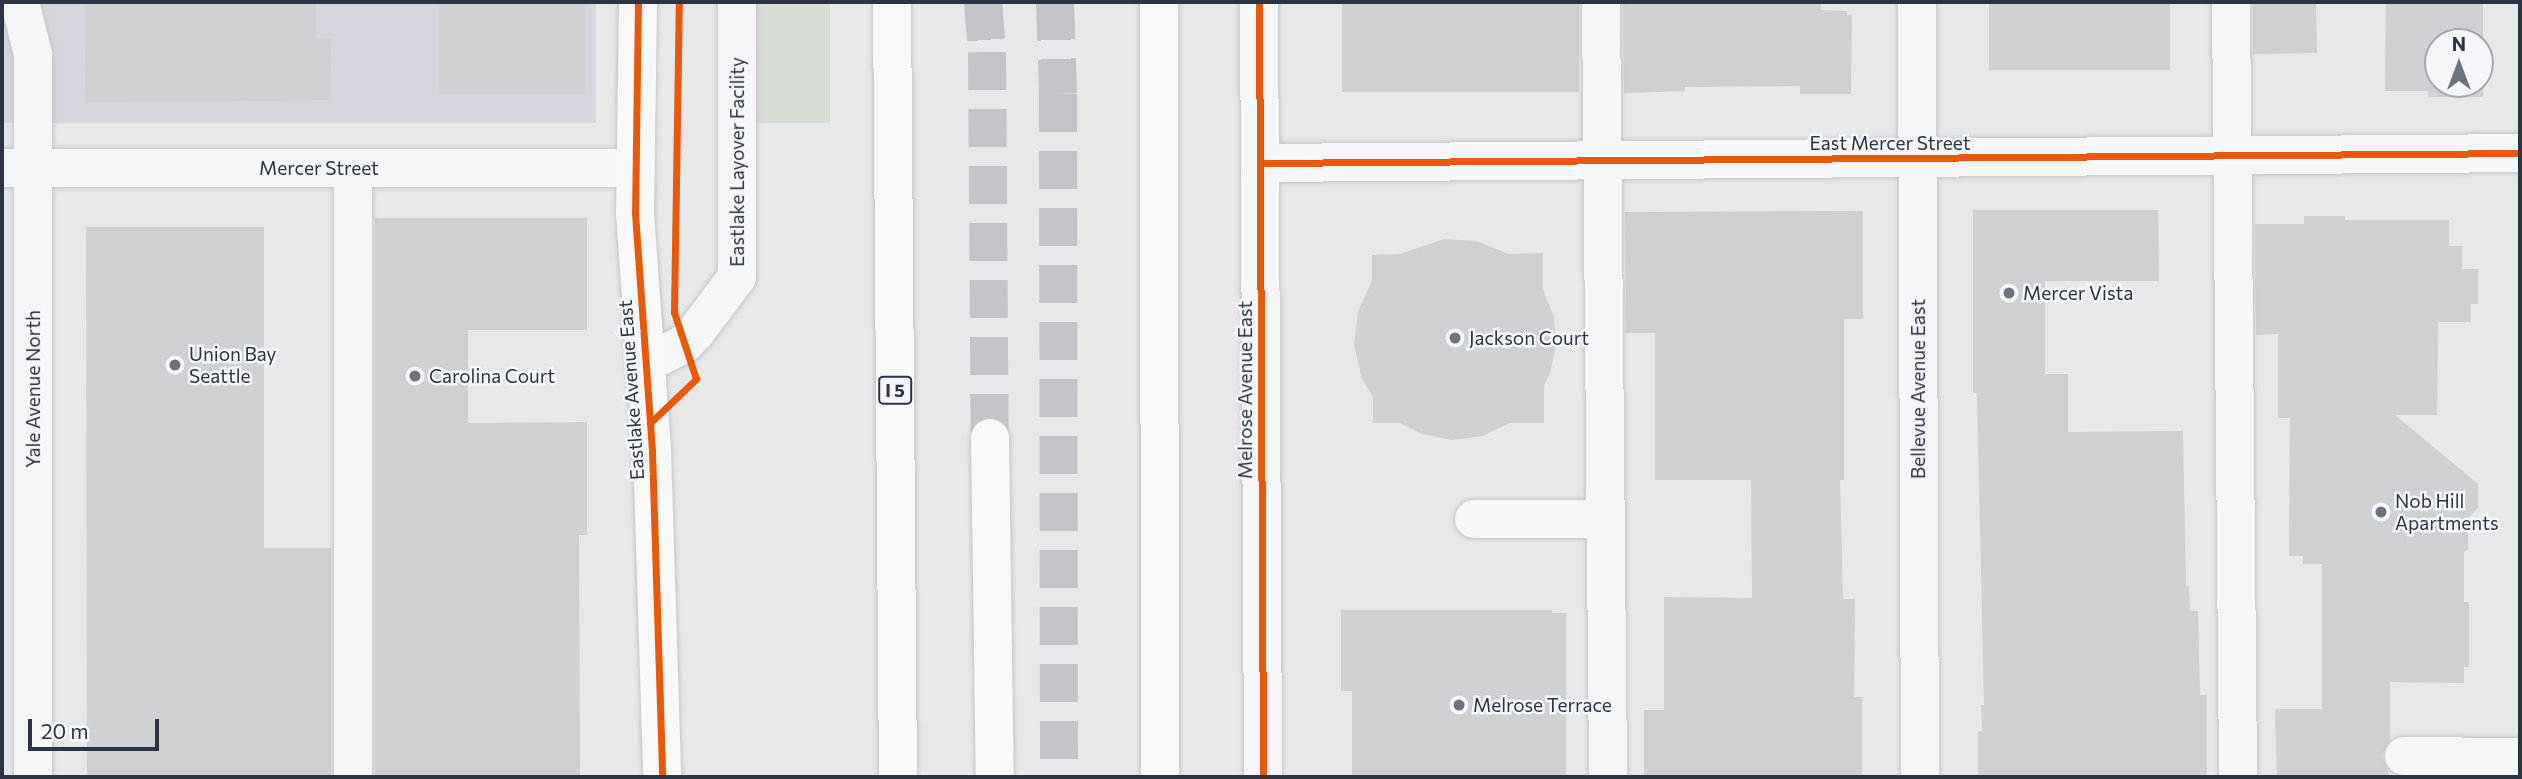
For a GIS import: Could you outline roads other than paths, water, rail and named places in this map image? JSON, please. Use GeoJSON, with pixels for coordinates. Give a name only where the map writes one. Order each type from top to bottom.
{"type":"FeatureCollection","features":[{"type":"Feature","properties":{"kind":"main road","name":"Eastlake Avenue East"},"geometry":{"type":"LineString","coordinates":[[638,2],[635,168],[652,451],[662,777]]}},
{"type":"Feature","properties":{"kind":"main road","name":"I 5"},"geometry":{"type":"LineString","coordinates":[[892,2],[898,777]]}},
{"type":"Feature","properties":{"kind":"main road"},"geometry":{"type":"LineString","coordinates":[[914,2],[915,777]]}},
{"type":"Feature","properties":{"kind":"main road"},"geometry":{"type":"LineString","coordinates":[[1159,2],[1160,777]]}},
{"type":"Feature","properties":{"kind":"main road"},"geometry":{"type":"LineString","coordinates":[[989,438],[995,777]]}},
{"type":"Feature","properties":{"kind":"street","name":"Yale Avenue North"},"geometry":{"type":"LineString","coordinates":[[20,2],[33,54],[17,168],[33,777]]}},
{"type":"Feature","properties":{"kind":"street","name":"Eastlake Layover Facility"},"geometry":{"type":"LineString","coordinates":[[645,364],[684,344],[737,277],[737,2]]}},
{"type":"Feature","properties":{"kind":"street","name":"Melrose Avenue East"},"geometry":{"type":"LineString","coordinates":[[1259,2],[1263,777]]}},
{"type":"Feature","properties":{"kind":"street"},"geometry":{"type":"LineString","coordinates":[[1601,2],[1608,777]]}},
{"type":"Feature","properties":{"kind":"street","name":"Bellevue Avenue East"},"geometry":{"type":"LineString","coordinates":[[1917,2],[1920,777]]}},
{"type":"Feature","properties":{"kind":"street"},"geometry":{"type":"LineString","coordinates":[[2231,2],[2238,777]]}},
{"type":"Feature","properties":{"kind":"street","name":"East Mercer Street"},"geometry":{"type":"LineString","coordinates":[[1260,163],[1603,158],[1917,159],[2520,153]]}},
{"type":"Feature","properties":{"kind":"street","name":"Mercer Street"},"geometry":{"type":"LineString","coordinates":[[17,168],[635,168]]}},
{"type":"Feature","properties":{"kind":"street"},"geometry":{"type":"LineString","coordinates":[[353,168],[353,777]]}},
{"type":"Feature","properties":{"kind":"street"},"geometry":{"type":"LineString","coordinates":[[1474,519],[1606,519]]}},
{"type":"Feature","properties":{"kind":"street"},"geometry":{"type":"LineString","coordinates":[[2404,756],[2520,757]]}},
{"type":"Feature","properties":{"kind":"tunnel"},"geometry":{"type":"LineString","coordinates":[[983,2],[987,52],[990,438]]}},
{"type":"Feature","properties":{"kind":"tunnel"},"geometry":{"type":"LineString","coordinates":[[1055,2],[1058,94],[1059,777]]}},
{"type":"Feature","properties":{"kind":"place","name":"Mercer Vista"},"geometry":{"type":"Point","coordinates":[2009,293]}},
{"type":"Feature","properties":{"kind":"place","name":"Jackson Court"},"geometry":{"type":"Point","coordinates":[1455,338]}},
{"type":"Feature","properties":{"kind":"place","name":"Union Bay Seattle"},"geometry":{"type":"Point","coordinates":[175,365]}},
{"type":"Feature","properties":{"kind":"place","name":"Carolina Court"},"geometry":{"type":"Point","coordinates":[415,376]}},
{"type":"Feature","properties":{"kind":"place","name":"Nob Hill Apartments"},"geometry":{"type":"Point","coordinates":[2381,512]}},
{"type":"Feature","properties":{"kind":"place","name":"Melrose Terrace"},"geometry":{"type":"Point","coordinates":[1459,705]}}]}
